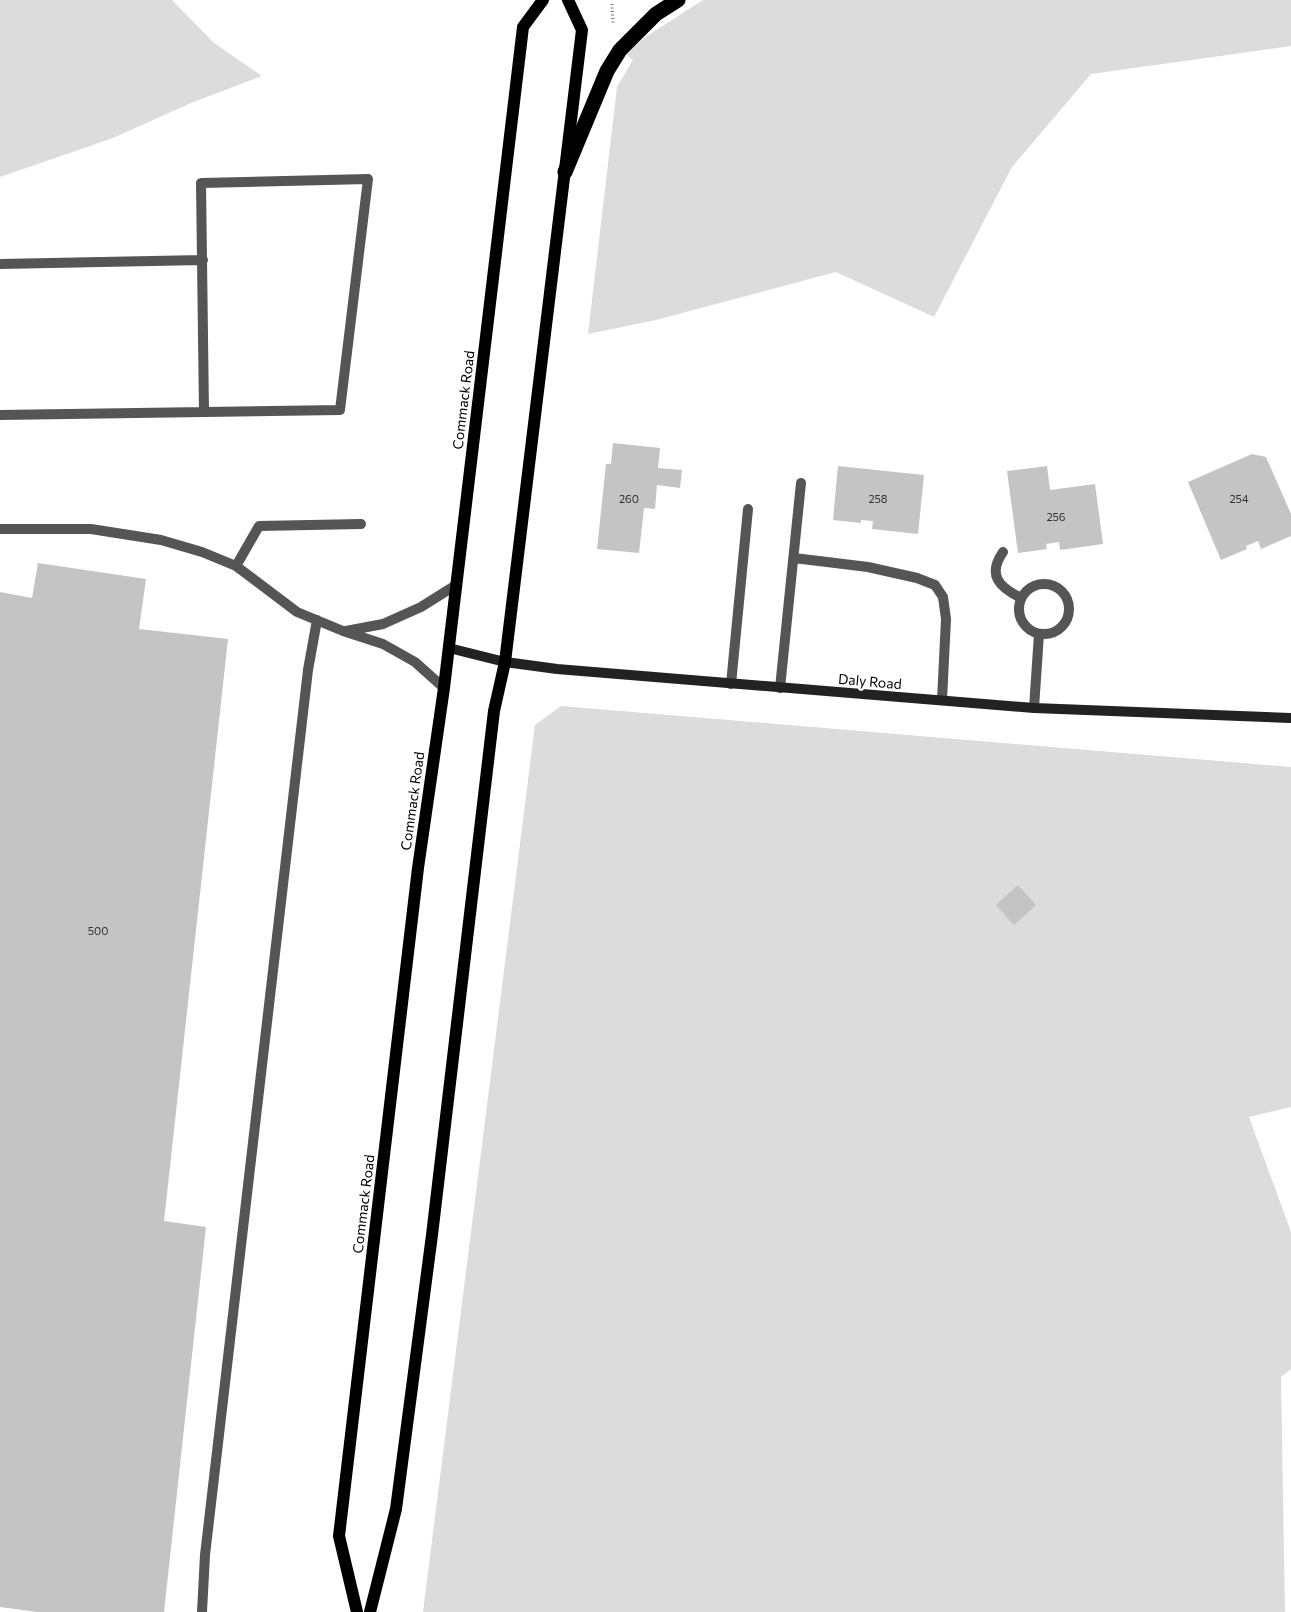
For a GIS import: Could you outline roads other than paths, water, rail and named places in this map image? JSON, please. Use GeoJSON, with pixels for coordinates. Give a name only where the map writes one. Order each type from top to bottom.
{"type":"FeatureCollection","features":[{"type":"Feature","properties":{"kind":"highway"},"geometry":{"type":"LineString","coordinates":[[565,172],[607,71],[620,50],[656,14],[678,0]]}},
{"type":"Feature","properties":{"kind":"main road","name":"Commack Road"},"geometry":{"type":"LineString","coordinates":[[357,1612],[339,1536],[418,868],[449,648],[523,27],[543,0]]}},
{"type":"Feature","properties":{"kind":"main road"},"geometry":{"type":"LineString","coordinates":[[370,1612],[396,1509],[432,1236],[494,710],[505,662],[582,30],[568,0]]}},
{"type":"Feature","properties":{"kind":"main road","name":"Daly Road"},"geometry":{"type":"LineString","coordinates":[[449,648],[505,662],[557,670],[1034,708],[1291,718]]}},
{"type":"Feature","properties":{"kind":"lane"},"geometry":{"type":"LineString","coordinates":[[0,415],[204,412],[340,410],[368,179],[202,183],[204,412]]}},
{"type":"Feature","properties":{"kind":"lane"},"geometry":{"type":"LineString","coordinates":[[0,264],[203,260]]}},
{"type":"Feature","properties":{"kind":"lane"},"geometry":{"type":"LineString","coordinates":[[780,688],[801,483]]}},
{"type":"Feature","properties":{"kind":"lane"},"geometry":{"type":"LineString","coordinates":[[730,684],[748,509]]}},
{"type":"Feature","properties":{"kind":"lane"},"geometry":{"type":"LineString","coordinates":[[236,566],[259,526],[361,524]]}},
{"type":"Feature","properties":{"kind":"lane"},"geometry":{"type":"LineString","coordinates":[[0,529],[91,529],[161,540],[202,552],[236,566],[298,612],[343,631],[383,644],[415,662],[444,688]]}},
{"type":"Feature","properties":{"kind":"lane"},"geometry":{"type":"LineString","coordinates":[[1003,552],[997,561],[995,573],[998,581],[1021,598]]}},
{"type":"Feature","properties":{"kind":"lane"},"geometry":{"type":"LineString","coordinates":[[794,558],[868,567],[917,578],[935,585],[943,597],[946,619],[942,700]]}},
{"type":"Feature","properties":{"kind":"lane"},"geometry":{"type":"LineString","coordinates":[[343,631],[383,624],[421,607],[456,584]]}},
{"type":"Feature","properties":{"kind":"lane"},"geometry":{"type":"LineString","coordinates":[[1044,584],[1060,588],[1069,603],[1068,620],[1056,632],[1039,634],[1031,631],[1020,619],[1018,611],[1021,598],[1028,589],[1036,585],[1044,584]]}},
{"type":"Feature","properties":{"kind":"lane"},"geometry":{"type":"LineString","coordinates":[[202,1612],[208,1535],[308,670],[316,620]]}},
{"type":"Feature","properties":{"kind":"lane"},"geometry":{"type":"LineString","coordinates":[[1034,708],[1039,634]]}}]}
